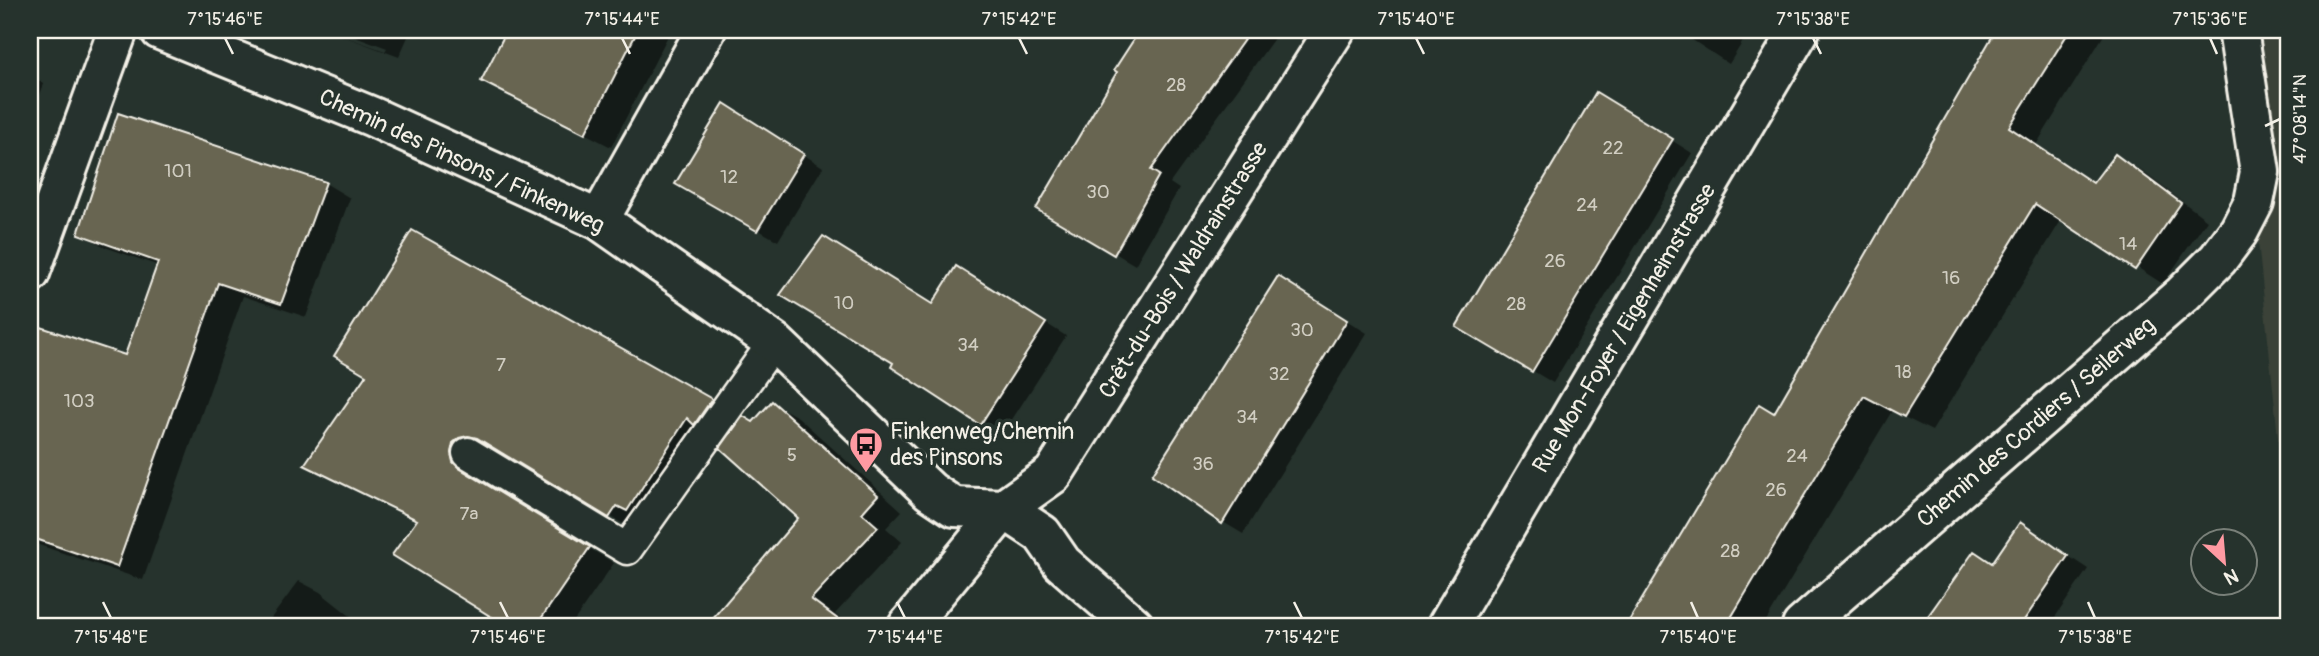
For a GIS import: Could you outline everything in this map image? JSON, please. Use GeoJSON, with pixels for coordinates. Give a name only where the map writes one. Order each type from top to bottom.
{"type":"FeatureCollection","features":[{"type":"Feature","properties":{"kind":"street"},"geometry":{"type":"LineString","coordinates":[[30,273],[118,30]]}},
{"type":"Feature","properties":{"kind":"street","name":"Chemin des Pinsons / Finkenweg"},"geometry":{"type":"LineString","coordinates":[[160,30],[373,117],[599,220],[774,342],[930,491],[954,506],[1004,509],[1042,534],[1062,563],[1134,626]]}},
{"type":"Feature","properties":{"kind":"street"},"geometry":{"type":"LineString","coordinates":[[599,220],[706,30]]}},
{"type":"Feature","properties":{"kind":"street","name":"Crêt-du-Bois / Waldrainstrasse"},"geometry":{"type":"LineString","coordinates":[[908,626],[1004,509],[1054,474],[1335,30]]}},
{"type":"Feature","properties":{"kind":"street","name":"Rue Mon-Foyer / Eigenheimstrasse"},"geometry":{"type":"LineString","coordinates":[[1447,626],[1800,30]]}},
{"type":"Feature","properties":{"kind":"street","name":"Chemin des Cordiers / Seilerweg"},"geometry":{"type":"LineString","coordinates":[[1802,626],[2183,294],[2218,259],[2239,230],[2254,202],[2260,172],[2238,30]]}},
{"type":"Feature","properties":{"kind":"lane"},"geometry":{"type":"LineString","coordinates":[[468,453],[626,549],[774,342]]}},
{"type":"Feature","properties":{"kind":"shaded area"},"geometry":{"type":"Polygon","coordinates":[[[2238,30],[2289,30],[2289,546],[2254,202],[2238,30]]]}},
{"type":"Feature","properties":{"kind":"building"},"geometry":{"type":"Polygon","coordinates":[[[507,30],[638,30],[585,134],[481,81],[507,30]]]}},
{"type":"Feature","properties":{"kind":"building"},"geometry":{"type":"Polygon","coordinates":[[[1140,30],[1251,30],[1151,170],[1159,175],[1114,255],[1036,209],[1117,72],[1114,70],[1140,30]]]}},
{"type":"Feature","properties":{"kind":"building"},"geometry":{"type":"Polygon","coordinates":[[[1996,30],[2070,30],[2009,127],[2093,183],[2115,154],[2181,203],[2135,270],[2035,204],[1904,417],[1864,396],[1726,626],[1626,626],[1759,404],[1774,413],[1996,30]]]}},
{"type":"Feature","properties":{"kind":"building"},"geometry":{"type":"Polygon","coordinates":[[[1596,92],[1673,139],[1532,372],[1456,327],[1596,92]]]}},
{"type":"Feature","properties":{"kind":"building"},"geometry":{"type":"Polygon","coordinates":[[[724,103],[804,154],[757,231],[675,184],[724,103]]]}},
{"type":"Feature","properties":{"kind":"building"},"geometry":{"type":"Polygon","coordinates":[[[118,113],[326,182],[281,304],[218,283],[117,567],[30,537],[30,351],[38,326],[125,355],[158,262],[78,234],[118,113]]]}},
{"type":"Feature","properties":{"kind":"building"},"geometry":{"type":"Polygon","coordinates":[[[412,230],[712,399],[694,425],[687,418],[627,511],[617,506],[609,518],[477,438],[468,436],[453,443],[453,462],[459,468],[590,547],[536,626],[506,626],[392,555],[417,520],[304,465],[366,375],[334,356],[412,230]]]}},
{"type":"Feature","properties":{"kind":"building"},"geometry":{"type":"Polygon","coordinates":[[[823,236],[932,304],[956,266],[1046,323],[980,425],[891,367],[893,363],[780,295],[823,236]]]}},
{"type":"Feature","properties":{"kind":"building"},"geometry":{"type":"Polygon","coordinates":[[[1278,276],[1347,320],[1222,524],[1152,475],[1278,276]]]}},
{"type":"Feature","properties":{"kind":"building"},"geometry":{"type":"Polygon","coordinates":[[[772,401],[878,495],[862,513],[878,527],[811,599],[847,626],[706,626],[798,518],[720,448],[743,416],[753,422],[772,401]]]}},
{"type":"Feature","properties":{"kind":"building"},"geometry":{"type":"Polygon","coordinates":[[[2020,522],[2068,556],[2020,626],[1921,626],[1974,551],[1992,563],[2020,522]]]}},
{"type":"Feature","properties":{"kind":"place","name":"Finkenweg/Chemin des Pinsons"},"geometry":{"type":"Point","coordinates":[866,474]}}]}
